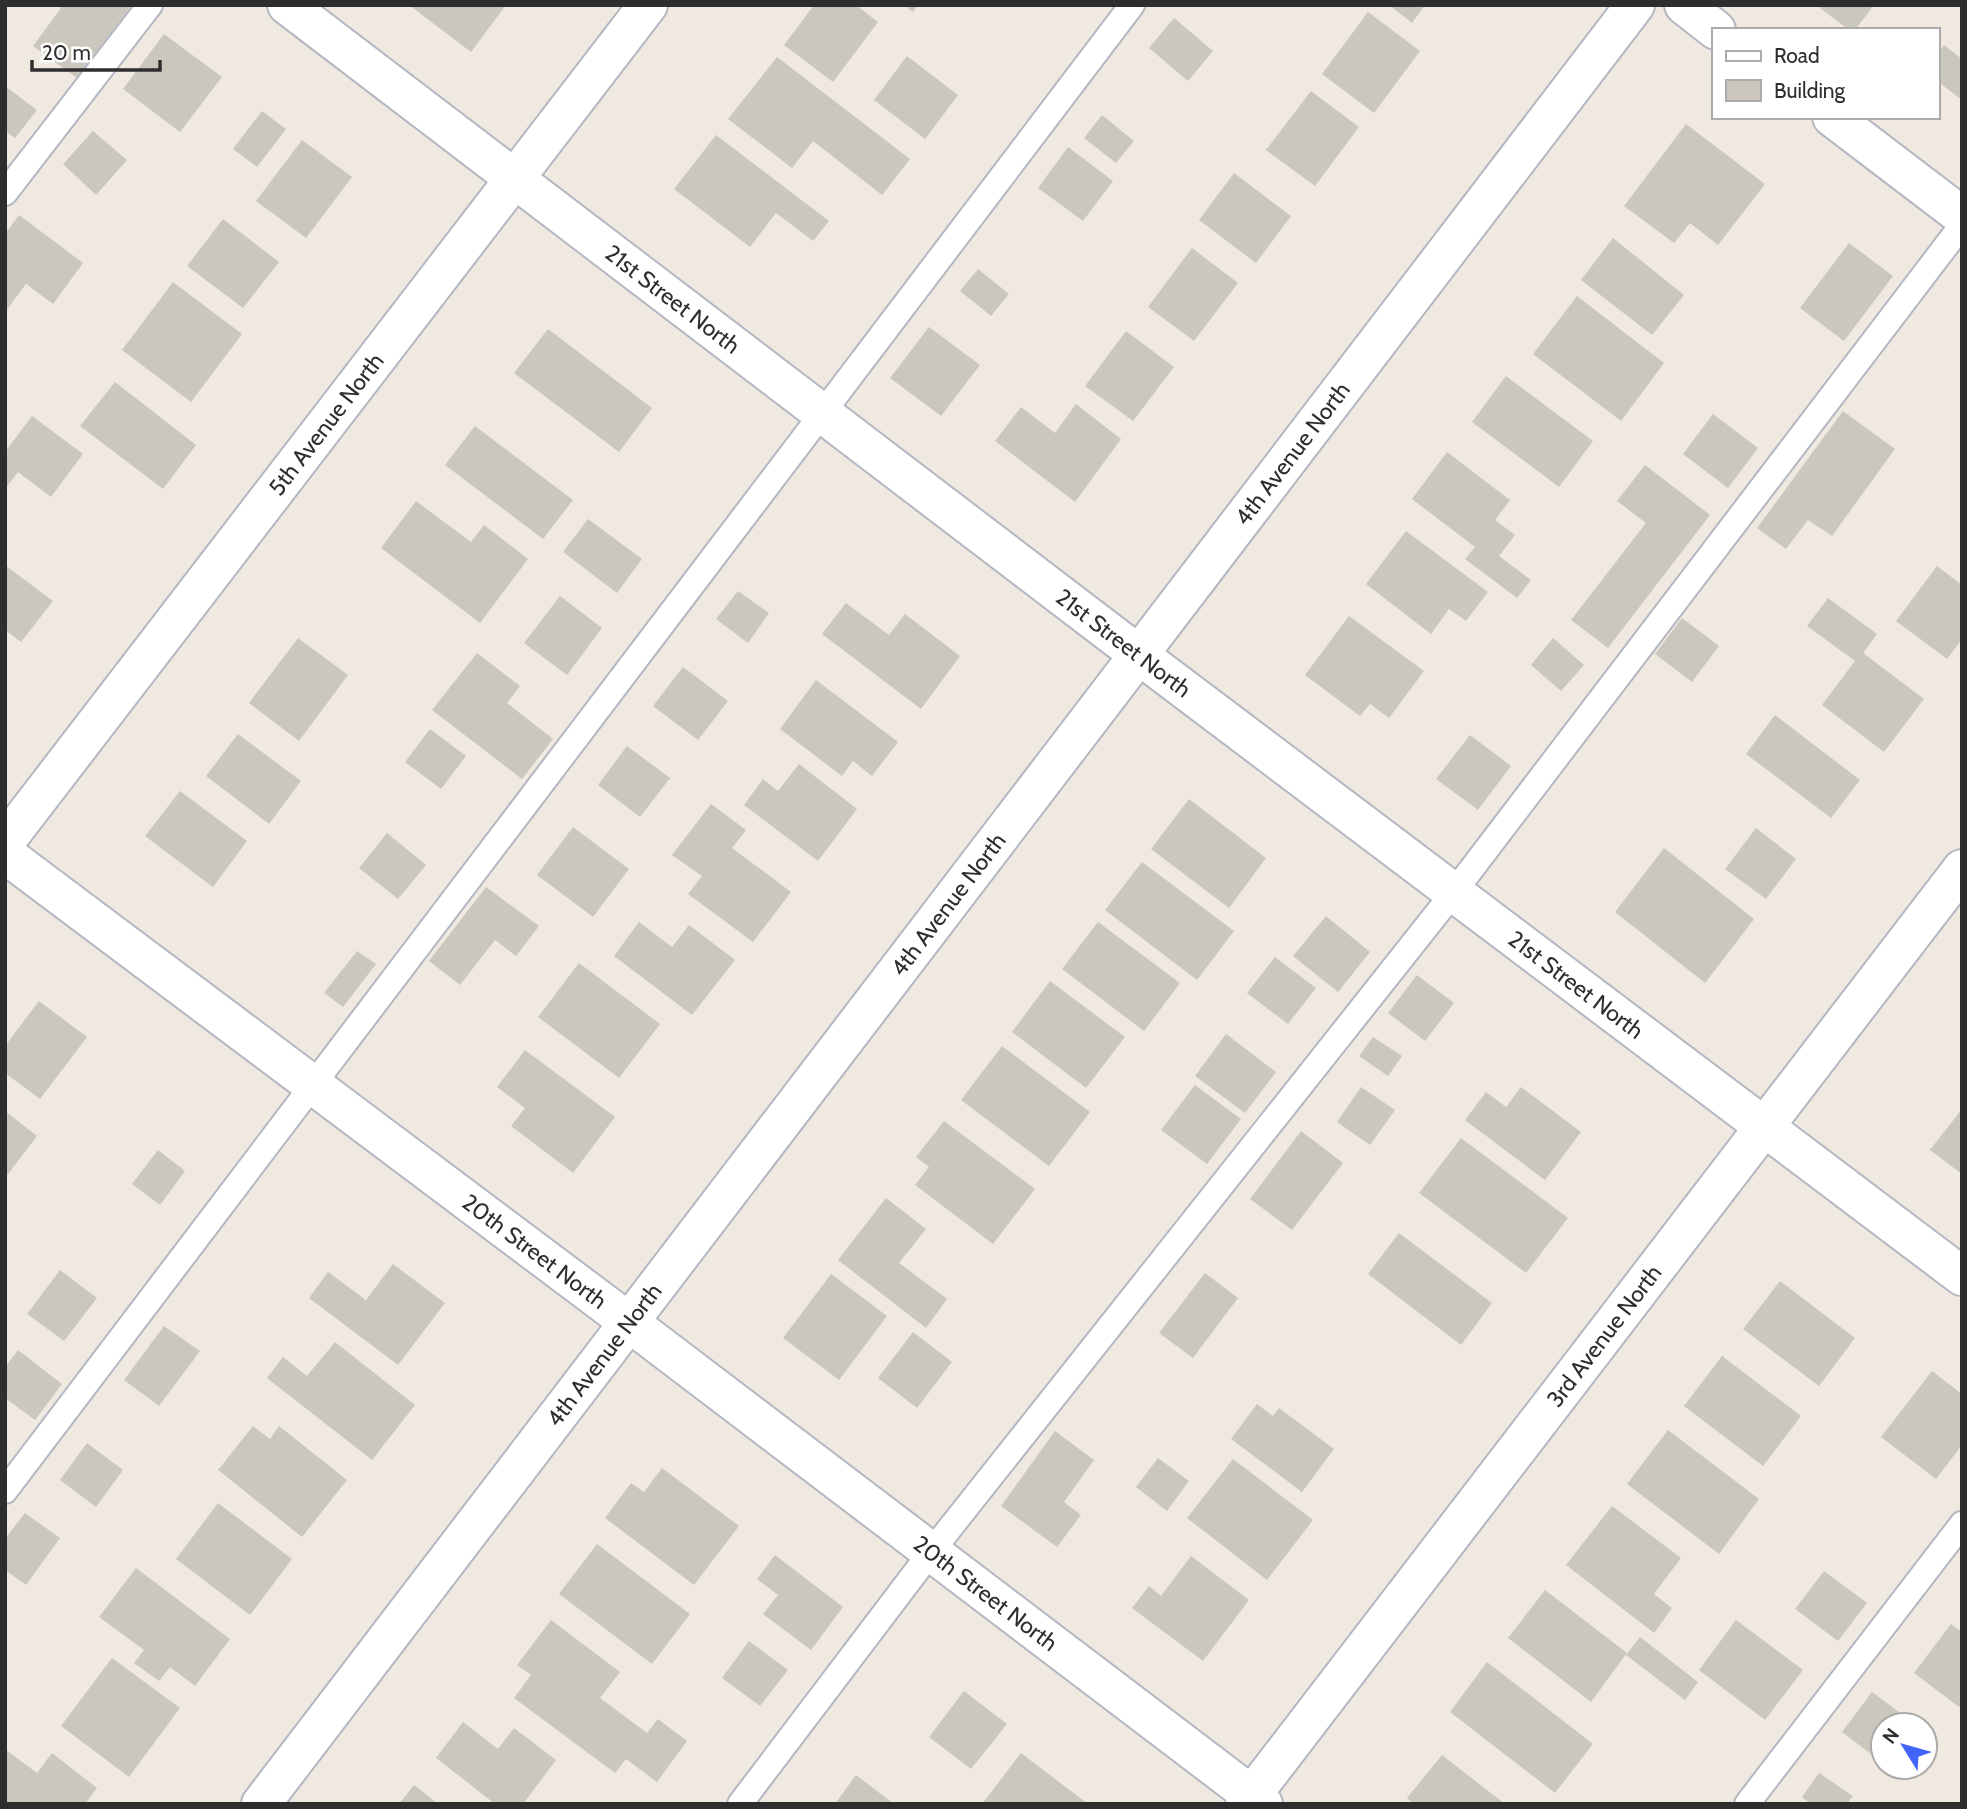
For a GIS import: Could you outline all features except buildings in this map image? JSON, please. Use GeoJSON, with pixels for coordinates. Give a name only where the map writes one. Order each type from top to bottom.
{"type":"FeatureCollection","features":[{"type":"Feature","properties":{"kind":"street","name":"21st Street North"},"geometry":{"type":"LineString","coordinates":[[287,5],[821,414],[1962,1276]]}},
{"type":"Feature","properties":{"kind":"street","name":"5th Avenue North"},"geometry":{"type":"LineString","coordinates":[[5,842],[648,5]]}},
{"type":"Feature","properties":{"kind":"street","name":"4th Avenue North"},"geometry":{"type":"LineString","coordinates":[[261,1804],[1635,5]]}},
{"type":"Feature","properties":{"kind":"street"},"geometry":{"type":"LineString","coordinates":[[1684,5],[1714,28]]}},
{"type":"Feature","properties":{"kind":"street"},"geometry":{"type":"LineString","coordinates":[[1835,119],[1962,216]]}},
{"type":"Feature","properties":{"kind":"street","name":"20th Street North"},"geometry":{"type":"LineString","coordinates":[[5,854],[630,1323],[1253,1801]]}},
{"type":"Feature","properties":{"kind":"street","name":"3rd Avenue North"},"geometry":{"type":"LineString","coordinates":[[1253,1801],[1962,869]]}},
{"type":"Feature","properties":{"kind":"lane"},"geometry":{"type":"LineString","coordinates":[[5,193],[150,5]]}},
{"type":"Feature","properties":{"kind":"lane"},"geometry":{"type":"LineString","coordinates":[[5,1491],[1132,5]]}},
{"type":"Feature","properties":{"kind":"lane"},"geometry":{"type":"LineString","coordinates":[[740,1804],[931,1552],[1454,892],[1962,225]]}},
{"type":"Feature","properties":{"kind":"lane"},"geometry":{"type":"LineString","coordinates":[[1747,1804],[1962,1524]]}}]}
